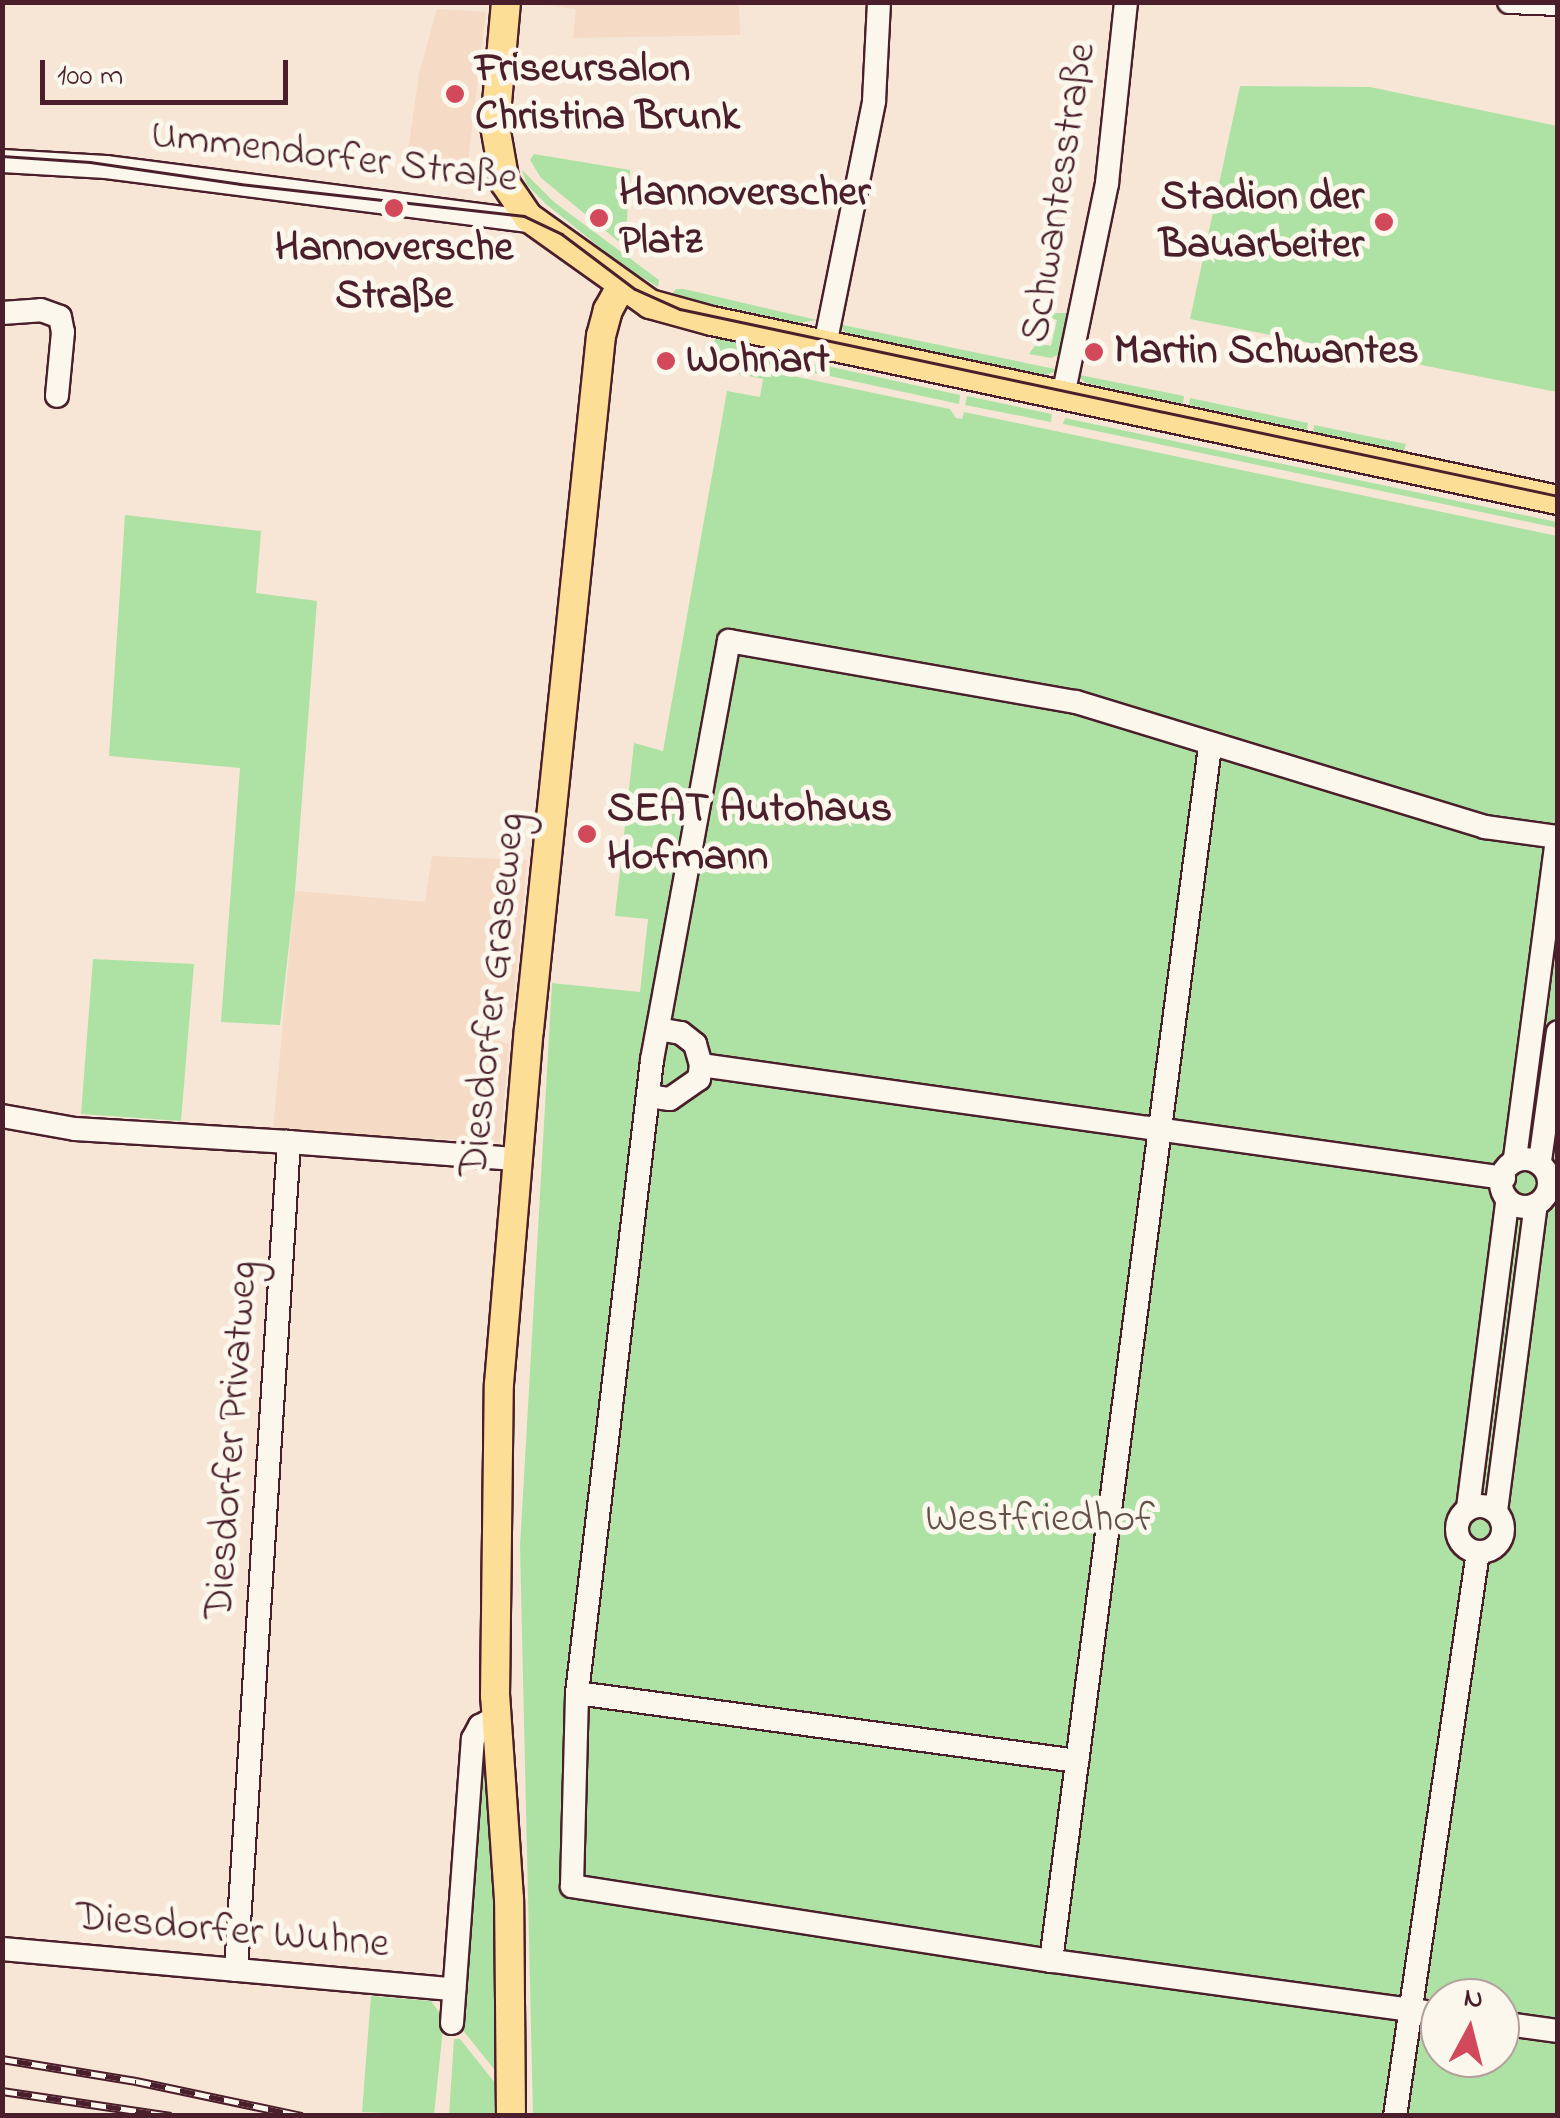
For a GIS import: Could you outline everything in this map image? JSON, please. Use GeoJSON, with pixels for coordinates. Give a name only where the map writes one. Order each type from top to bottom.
{"type":"FeatureCollection","features":[{"type":"Feature","properties":{"kind":"main road"},"geometry":{"type":"LineString","coordinates":[[506,2],[496,146],[511,196],[536,222],[621,287],[666,310],[1558,500]]}},
{"type":"Feature","properties":{"kind":"main road","name":"Diesdorfer Graseweg"},"geometry":{"type":"LineString","coordinates":[[511,2116],[509,1917],[496,1717],[496,1445],[517,1159],[601,336],[621,287]]}},
{"type":"Feature","properties":{"kind":"street"},"geometry":{"type":"LineString","coordinates":[[826,345],[874,101],[879,2]]}},
{"type":"Feature","properties":{"kind":"street","name":"Schwantesstraße"},"geometry":{"type":"LineString","coordinates":[[1063,396],[1110,166],[1126,2]]}},
{"type":"Feature","properties":{"kind":"street"},"geometry":{"type":"LineString","coordinates":[[1508,2],[1558,4]]}},
{"type":"Feature","properties":{"kind":"street","name":"Ummendorfer Straße"},"geometry":{"type":"LineString","coordinates":[[2,161],[106,167],[536,222]]}},
{"type":"Feature","properties":{"kind":"street"},"geometry":{"type":"LineString","coordinates":[[2,314],[41,310],[60,317],[63,332],[57,396]]}},
{"type":"Feature","properties":{"kind":"street"},"geometry":{"type":"LineString","coordinates":[[1420,2011],[1051,1960],[572,1886],[577,1692],[648,1096],[729,641],[1076,702],[1485,827],[1557,837],[1509,1168],[1468,1508],[1456,1530],[1464,1546],[1478,1552],[1493,1548],[1501,1538],[1503,1524],[1496,1511],[1545,1202],[1558,1032]]}},
{"type":"Feature","properties":{"kind":"street"},"geometry":{"type":"LineString","coordinates":[[1051,1960],[1210,746]]}},
{"type":"Feature","properties":{"kind":"street"},"geometry":{"type":"LineString","coordinates":[[648,1096],[670,1099],[698,1079],[701,1065],[694,1044],[680,1033],[658,1030]]}},
{"type":"Feature","properties":{"kind":"street"},"geometry":{"type":"LineString","coordinates":[[701,1065],[1161,1129],[1509,1168],[1534,1156],[1547,1167]]}},
{"type":"Feature","properties":{"kind":"street"},"geometry":{"type":"LineString","coordinates":[[2,1116],[75,1128],[517,1159]]}},
{"type":"Feature","properties":{"kind":"street","name":"Diesdorfer Privatweg"},"geometry":{"type":"LineString","coordinates":[[236,1970],[289,1142]]}},
{"type":"Feature","properties":{"kind":"street"},"geometry":{"type":"LineString","coordinates":[[1507,1202],[1523,1210],[1545,1202]]}},
{"type":"Feature","properties":{"kind":"street"},"geometry":{"type":"LineString","coordinates":[[1468,1508],[1484,1506],[1496,1511]]}},
{"type":"Feature","properties":{"kind":"street"},"geometry":{"type":"LineString","coordinates":[[1395,2116],[1478,1552]]}},
{"type":"Feature","properties":{"kind":"street"},"geometry":{"type":"LineString","coordinates":[[577,1692],[1077,1761]]}},
{"type":"Feature","properties":{"kind":"street"},"geometry":{"type":"LineString","coordinates":[[452,2023],[473,1739],[480,1726],[496,1717]]}},
{"type":"Feature","properties":{"kind":"street","name":"Diesdorfer Wuhne"},"geometry":{"type":"LineString","coordinates":[[2,1949],[454,1990]]}},
{"type":"Feature","properties":{"kind":"street"},"geometry":{"type":"LineString","coordinates":[[1520,2026],[1558,2031]]}},
{"type":"Feature","properties":{"kind":"shaded area"},"geometry":{"type":"Polygon","coordinates":[[[531,3],[739,3],[740,35],[573,38],[576,9],[531,3]]]}},
{"type":"Feature","properties":{"kind":"shaded area"},"geometry":{"type":"Polygon","coordinates":[[[437,9],[486,12],[465,186],[404,179],[419,74],[437,9]]]}},
{"type":"Feature","properties":{"kind":"shaded area"},"geometry":{"type":"Polygon","coordinates":[[[432,856],[527,860],[513,1007],[499,1014],[495,1040],[509,1044],[500,1142],[273,1130],[295,891],[425,902],[432,856]]]}},
{"type":"Feature","properties":{"kind":"green space","name":"Stadion der Bauarbeiter"},"geometry":{"type":"Polygon","coordinates":[[[1240,86],[1370,87],[1557,126],[1557,392],[1190,319],[1240,86]]]}},
{"type":"Feature","properties":{"kind":"green space"},"geometry":{"type":"Polygon","coordinates":[[[534,154],[630,170],[626,237],[618,241],[541,178],[530,160],[534,154]]]}},
{"type":"Feature","properties":{"kind":"green space"},"geometry":{"type":"Polygon","coordinates":[[[522,170],[554,202],[659,280],[658,287],[622,265],[546,204],[527,185],[522,170]]]}},
{"type":"Feature","properties":{"kind":"green space"},"geometry":{"type":"Polygon","coordinates":[[[676,289],[817,320],[800,323],[690,299],[673,293],[676,289]]]}},
{"type":"Feature","properties":{"kind":"green space"},"geometry":{"type":"Polygon","coordinates":[[[1051,313],[1069,313],[1060,354],[1051,358],[1029,354],[1037,343],[1051,346],[1057,320],[1050,318],[1051,313]]]}},
{"type":"Feature","properties":{"kind":"green space"},"geometry":{"type":"Polygon","coordinates":[[[838,324],[1060,370],[1045,375],[846,333],[838,324]]]}},
{"type":"Feature","properties":{"kind":"green space"},"geometry":{"type":"Polygon","coordinates":[[[715,337],[740,342],[744,349],[820,365],[818,374],[712,353],[715,337]]]}},
{"type":"Feature","properties":{"kind":"green space","name":"Westfriedhof"},"geometry":{"type":"Polygon","coordinates":[[[731,363],[950,409],[956,418],[962,419],[964,412],[1557,536],[1557,2115],[533,2116],[520,1547],[552,983],[640,992],[648,919],[615,916],[634,743],[663,751],[727,391],[760,397],[763,379],[730,372],[731,363]]]}},
{"type":"Feature","properties":{"kind":"green space"},"geometry":{"type":"Polygon","coordinates":[[[827,366],[960,395],[959,404],[825,375],[827,366]]]}},
{"type":"Feature","properties":{"kind":"green space"},"geometry":{"type":"Polygon","coordinates":[[[1075,374],[1184,396],[1183,404],[1086,383],[1075,374]]]}},
{"type":"Feature","properties":{"kind":"green space"},"geometry":{"type":"Polygon","coordinates":[[[967,396],[1052,414],[1051,422],[965,405],[967,396]]]}},
{"type":"Feature","properties":{"kind":"green space"},"geometry":{"type":"Polygon","coordinates":[[[1190,398],[1308,423],[1307,430],[1189,405],[1190,398]]]}},
{"type":"Feature","properties":{"kind":"green space"},"geometry":{"type":"Polygon","coordinates":[[[1065,418],[1557,522],[1557,528],[1063,424],[1065,418]]]}},
{"type":"Feature","properties":{"kind":"green space"},"geometry":{"type":"Polygon","coordinates":[[[1314,425],[1406,444],[1404,451],[1313,432],[1314,425]]]}},
{"type":"Feature","properties":{"kind":"green space"},"geometry":{"type":"Polygon","coordinates":[[[125,515],[261,531],[256,593],[317,601],[295,891],[280,1025],[221,1022],[240,768],[109,756],[125,515]]]}},
{"type":"Feature","properties":{"kind":"green space"},"geometry":{"type":"Polygon","coordinates":[[[93,959],[194,964],[181,1121],[81,1114],[93,959]]]}},
{"type":"Feature","properties":{"kind":"green space"},"geometry":{"type":"Polygon","coordinates":[[[482,1736],[496,1945],[494,2069],[461,2028],[482,1736]]]}},
{"type":"Feature","properties":{"kind":"green space"},"geometry":{"type":"Polygon","coordinates":[[[371,1996],[431,2001],[444,2019],[434,2115],[362,2112],[371,1996]]]}},
{"type":"Feature","properties":{"kind":"green space"},"geometry":{"type":"Polygon","coordinates":[[[454,2039],[460,2039],[496,2084],[495,2115],[449,2115],[454,2039]]]}},
{"type":"Feature","properties":{"kind":"tram line"},"geometry":{"type":"LineString","coordinates":[[2,156],[90,162],[240,184],[524,216],[562,234],[635,289],[680,309],[1558,496]]}},
{"type":"Feature","properties":{"kind":"railway"},"geometry":{"type":"LineString","coordinates":[[2,2059],[136,2081],[302,2116]]}},
{"type":"Feature","properties":{"kind":"railway"},"geometry":{"type":"LineString","coordinates":[[2,2091],[171,2116]]}},
{"type":"Feature","properties":{"kind":"place","name":"Friseursalon Christina Brunk"},"geometry":{"type":"Point","coordinates":[455,94]}},
{"type":"Feature","properties":{"kind":"place","name":"Hannoversche Straße"},"geometry":{"type":"Point","coordinates":[394,208]}},
{"type":"Feature","properties":{"kind":"place","name":"Hannoverscher Platz"},"geometry":{"type":"Point","coordinates":[599,218]}},
{"type":"Feature","properties":{"kind":"place","name":"Stadion der Bauarbeiter"},"geometry":{"type":"Point","coordinates":[1384,222]}},
{"type":"Feature","properties":{"kind":"place","name":"Martin Schwantes"},"geometry":{"type":"Point","coordinates":[1094,352]}},
{"type":"Feature","properties":{"kind":"place","name":"Wohnart"},"geometry":{"type":"Point","coordinates":[666,361]}},
{"type":"Feature","properties":{"kind":"place","name":"SEAT Autohaus Hofmann"},"geometry":{"type":"Point","coordinates":[587,834]}}]}
